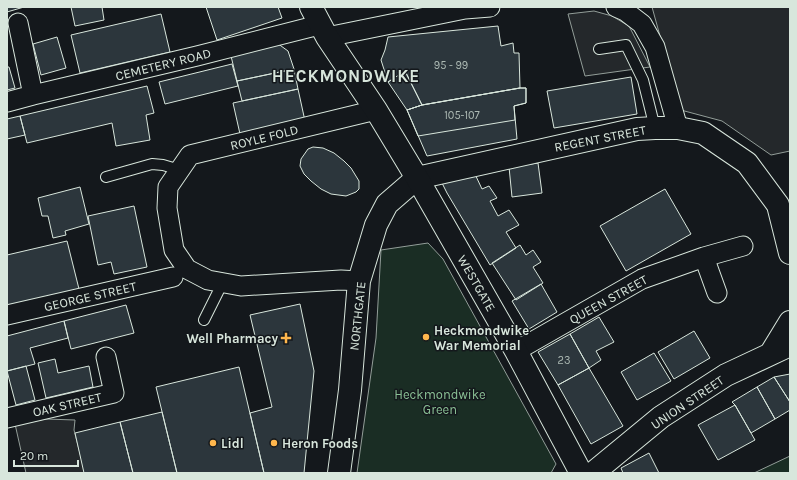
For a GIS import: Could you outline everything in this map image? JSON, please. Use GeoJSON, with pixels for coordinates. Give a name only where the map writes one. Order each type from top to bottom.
{"type":"FeatureCollection","features":[{"type":"Feature","properties":{"kind":"main road","name":"WESTGATE"},"geometry":{"type":"LineString","coordinates":[[319,23],[376,110],[417,178],[516,351],[581,473]]}},
{"type":"Feature","properties":{"kind":"main road","name":"REGENT STREET"},"geometry":{"type":"LineString","coordinates":[[417,178],[636,129],[678,128],[703,133],[748,163],[778,205],[790,253]]}},
{"type":"Feature","properties":{"kind":"main road","name":"NORTHGATE"},"geometry":{"type":"LineString","coordinates":[[339,473],[350,390],[359,281],[376,225],[387,204],[417,178]]}},
{"type":"Feature","properties":{"kind":"main road"},"geometry":{"type":"LineString","coordinates":[[781,349],[790,322]]}},
{"type":"Feature","properties":{"kind":"main road","name":"UNION STREET"},"geometry":{"type":"LineString","coordinates":[[593,473],[661,417],[726,375],[781,349]]}},
{"type":"Feature","properties":{"kind":"street","name":"CEMETERY ROAD"},"geometry":{"type":"LineString","coordinates":[[7,102],[198,56],[319,23],[490,7]]}},
{"type":"Feature","properties":{"kind":"street"},"geometry":{"type":"LineString","coordinates":[[616,7],[625,11],[642,24],[655,47],[678,128]]}},
{"type":"Feature","properties":{"kind":"street"},"geometry":{"type":"LineString","coordinates":[[18,22],[33,95]]}},
{"type":"Feature","properties":{"kind":"street","name":"ROYLE FOLD"},"geometry":{"type":"LineString","coordinates":[[223,282],[208,280],[187,269],[174,250],[167,208],[168,187],[190,155],[376,110]]}},
{"type":"Feature","properties":{"kind":"street","name":"QUEEN STREET"},"geometry":{"type":"LineString","coordinates":[[516,351],[642,278],[743,246]]}},
{"type":"Feature","properties":{"kind":"street"},"geometry":{"type":"LineString","coordinates":[[704,258],[717,294]]}},
{"type":"Feature","properties":{"kind":"street","name":"GEORGE STREET"},"geometry":{"type":"LineString","coordinates":[[7,316],[173,277]]}},
{"type":"Feature","properties":{"kind":"street"},"geometry":{"type":"LineString","coordinates":[[223,282],[241,286],[340,280],[359,281]]}},
{"type":"Feature","properties":{"kind":"street","name":"OAK STREET"},"geometry":{"type":"LineString","coordinates":[[7,418],[114,393],[106,357]]}},
{"type":"Feature","properties":{"kind":"lane"},"geometry":{"type":"LineString","coordinates":[[599,49],[626,45],[643,80],[655,128]]}},
{"type":"Feature","properties":{"kind":"lane"},"geometry":{"type":"LineString","coordinates":[[106,177],[152,164],[163,165],[180,170]]}},
{"type":"Feature","properties":{"kind":"lane"},"geometry":{"type":"LineString","coordinates":[[204,320],[223,282]]}},
{"type":"Feature","properties":{"kind":"green space","name":"Heckmondwike Green"},"geometry":{"type":"Polygon","coordinates":[[[428,243],[443,259],[556,464],[551,473],[357,473],[376,338],[381,250],[428,243]]]}},
{"type":"Feature","properties":{"kind":"green space"},"geometry":{"type":"Polygon","coordinates":[[[790,456],[790,473],[754,473],[790,456]]]}},
{"type":"Feature","properties":{"kind":"shaded area"},"geometry":{"type":"Polygon","coordinates":[[[652,7],[790,7],[790,151],[771,155],[722,121],[677,109],[676,94],[652,7]]]}},
{"type":"Feature","properties":{"kind":"shaded area"},"geometry":{"type":"Polygon","coordinates":[[[594,11],[612,16],[629,26],[650,67],[585,76],[568,14],[594,11]]]}},
{"type":"Feature","properties":{"kind":"shaded area"},"geometry":{"type":"Polygon","coordinates":[[[46,419],[75,420],[74,430],[85,473],[26,473],[15,424],[46,419]]]}},
{"type":"Feature","properties":{"kind":"building"},"geometry":{"type":"Polygon","coordinates":[[[7,7],[24,7],[7,12],[7,7]]]}},
{"type":"Feature","properties":{"kind":"building"},"geometry":{"type":"Polygon","coordinates":[[[71,7],[102,7],[104,20],[75,26],[71,7]]]}},
{"type":"Feature","properties":{"kind":"building"},"geometry":{"type":"Polygon","coordinates":[[[206,7],[278,7],[282,18],[217,40],[206,7]]]}},
{"type":"Feature","properties":{"kind":"building"},"geometry":{"type":"Polygon","coordinates":[[[161,14],[170,52],[80,73],[71,35],[161,14]]]}},
{"type":"Feature","properties":{"kind":"building"},"geometry":{"type":"Polygon","coordinates":[[[498,26],[501,46],[513,43],[514,53],[519,53],[520,88],[422,105],[405,71],[388,82],[381,60],[388,37],[498,26]]]}},
{"type":"Feature","properties":{"kind":"building"},"geometry":{"type":"Polygon","coordinates":[[[57,37],[66,68],[41,75],[33,44],[57,37]]]}},
{"type":"Feature","properties":{"kind":"building"},"geometry":{"type":"Polygon","coordinates":[[[277,43],[288,51],[294,69],[237,81],[231,56],[277,43]]]}},
{"type":"Feature","properties":{"kind":"building"},"geometry":{"type":"Polygon","coordinates":[[[232,64],[238,86],[165,104],[159,82],[232,64]]]}},
{"type":"Feature","properties":{"kind":"building"},"geometry":{"type":"Polygon","coordinates":[[[7,67],[9,67],[15,88],[7,90],[7,67]]]}},
{"type":"Feature","properties":{"kind":"building"},"geometry":{"type":"Polygon","coordinates":[[[294,69],[298,89],[242,101],[237,81],[294,69]]]}},
{"type":"Feature","properties":{"kind":"building"},"geometry":{"type":"Polygon","coordinates":[[[405,71],[422,105],[407,110],[388,82],[405,71]]]}},
{"type":"Feature","properties":{"kind":"building"},"geometry":{"type":"Polygon","coordinates":[[[631,77],[637,114],[554,128],[547,91],[631,77]]]}},
{"type":"Feature","properties":{"kind":"building"},"geometry":{"type":"Polygon","coordinates":[[[147,86],[154,113],[146,115],[150,140],[116,146],[112,123],[27,143],[20,116],[147,86]]]}},
{"type":"Feature","properties":{"kind":"building"},"geometry":{"type":"Polygon","coordinates":[[[526,88],[526,103],[514,106],[517,139],[427,156],[407,110],[422,105],[526,88]]]}},
{"type":"Feature","properties":{"kind":"building"},"geometry":{"type":"Polygon","coordinates":[[[526,88],[526,103],[514,106],[515,120],[418,136],[407,110],[422,105],[526,88]]]}},
{"type":"Feature","properties":{"kind":"building"},"geometry":{"type":"Polygon","coordinates":[[[298,89],[305,121],[240,134],[233,103],[298,89]]]}},
{"type":"Feature","properties":{"kind":"building"},"geometry":{"type":"Polygon","coordinates":[[[20,116],[25,135],[7,139],[7,119],[20,116]]]}},
{"type":"Feature","properties":{"kind":"building"},"geometry":{"type":"Polygon","coordinates":[[[313,147],[323,148],[334,153],[344,161],[351,168],[359,181],[359,189],[356,192],[346,196],[331,194],[321,189],[311,181],[304,174],[300,166],[301,159],[308,149],[313,147]]]}},
{"type":"Feature","properties":{"kind":"building"},"geometry":{"type":"Polygon","coordinates":[[[538,163],[542,193],[512,197],[509,167],[538,163]]]}},
{"type":"Feature","properties":{"kind":"building"},"geometry":{"type":"Polygon","coordinates":[[[474,172],[482,189],[489,186],[497,198],[490,201],[498,216],[509,210],[519,225],[506,232],[516,248],[490,265],[441,181],[474,172]]]}},
{"type":"Feature","properties":{"kind":"building"},"geometry":{"type":"Polygon","coordinates":[[[80,187],[89,224],[65,231],[66,235],[53,238],[48,216],[42,216],[38,198],[80,187]]]}},
{"type":"Feature","properties":{"kind":"building"},"geometry":{"type":"Polygon","coordinates":[[[665,189],[691,234],[626,271],[600,226],[665,189]]]}},
{"type":"Feature","properties":{"kind":"building"},"geometry":{"type":"Polygon","coordinates":[[[134,206],[147,267],[114,274],[111,262],[98,265],[88,216],[134,206]]]}},
{"type":"Feature","properties":{"kind":"building"},"geometry":{"type":"Polygon","coordinates":[[[67,241],[79,289],[7,306],[7,255],[67,241]]]}},
{"type":"Feature","properties":{"kind":"building"},"geometry":{"type":"Polygon","coordinates":[[[520,245],[526,255],[533,250],[541,262],[533,267],[543,283],[516,300],[492,263],[520,245]]]}},
{"type":"Feature","properties":{"kind":"building"},"geometry":{"type":"Polygon","coordinates":[[[541,284],[557,312],[529,329],[512,301],[541,284]]]}},
{"type":"Feature","properties":{"kind":"building"},"geometry":{"type":"Polygon","coordinates":[[[300,304],[314,371],[304,473],[264,473],[250,413],[272,407],[250,315],[300,304]]]}},
{"type":"Feature","properties":{"kind":"building"},"geometry":{"type":"Polygon","coordinates":[[[126,305],[134,333],[71,349],[64,321],[126,305]]]}},
{"type":"Feature","properties":{"kind":"building"},"geometry":{"type":"Polygon","coordinates":[[[599,317],[614,342],[596,351],[601,360],[589,368],[570,334],[599,317]]]}},
{"type":"Feature","properties":{"kind":"building"},"geometry":{"type":"Polygon","coordinates":[[[64,321],[68,338],[30,348],[35,364],[7,371],[7,336],[64,321]]]}},
{"type":"Feature","properties":{"kind":"building"},"geometry":{"type":"Polygon","coordinates":[[[694,331],[710,358],[674,379],[658,352],[694,331]]]}},
{"type":"Feature","properties":{"kind":"building"},"geometry":{"type":"Polygon","coordinates":[[[570,334],[589,368],[558,385],[538,352],[570,334]]]}},
{"type":"Feature","properties":{"kind":"building"},"geometry":{"type":"Polygon","coordinates":[[[654,353],[671,381],[637,400],[621,372],[654,353]]]}},
{"type":"Feature","properties":{"kind":"building"},"geometry":{"type":"Polygon","coordinates":[[[55,359],[58,373],[89,366],[93,387],[46,398],[38,363],[55,359]]]}},
{"type":"Feature","properties":{"kind":"building"},"geometry":{"type":"Polygon","coordinates":[[[26,366],[35,400],[16,405],[7,371],[26,366]]]}},
{"type":"Feature","properties":{"kind":"building","name":"Lidl"},"geometry":{"type":"Polygon","coordinates":[[[239,367],[264,473],[177,473],[156,387],[239,367]]]}},
{"type":"Feature","properties":{"kind":"building"},"geometry":{"type":"Polygon","coordinates":[[[589,368],[623,426],[591,444],[558,385],[589,368]]]}},
{"type":"Feature","properties":{"kind":"building"},"geometry":{"type":"Polygon","coordinates":[[[790,374],[790,402],[774,377],[790,374]]]}},
{"type":"Feature","properties":{"kind":"building"},"geometry":{"type":"Polygon","coordinates":[[[774,377],[790,402],[790,410],[775,419],[757,387],[774,377]]]}},
{"type":"Feature","properties":{"kind":"building"},"geometry":{"type":"Polygon","coordinates":[[[757,387],[775,419],[751,433],[732,402],[757,387]]]}},
{"type":"Feature","properties":{"kind":"building"},"geometry":{"type":"Polygon","coordinates":[[[735,405],[755,440],[718,460],[698,425],[735,405]]]}},
{"type":"Feature","properties":{"kind":"building"},"geometry":{"type":"Polygon","coordinates":[[[162,412],[177,473],[133,473],[120,422],[162,412]]]}},
{"type":"Feature","properties":{"kind":"building"},"geometry":{"type":"Polygon","coordinates":[[[120,422],[133,473],[84,473],[75,433],[120,422]]]}},
{"type":"Feature","properties":{"kind":"building"},"geometry":{"type":"Polygon","coordinates":[[[649,453],[659,473],[623,473],[621,468],[649,453]]]}},
{"type":"Feature","properties":{"kind":"place","name":"Heckmondwike War Memorial"},"geometry":{"type":"Point","coordinates":[426,337]}},
{"type":"Feature","properties":{"kind":"place","name":"Well Pharmacy"},"geometry":{"type":"Point","coordinates":[286,338]}},
{"type":"Feature","properties":{"kind":"place","name":"Lidl"},"geometry":{"type":"Point","coordinates":[213,443]}},
{"type":"Feature","properties":{"kind":"place","name":"Heron Foods"},"geometry":{"type":"Point","coordinates":[274,443]}},
{"type":"Feature","properties":{"kind":"district","name":"HECKMONDWIKE"},"geometry":{"type":"Point","coordinates":[346,76]}}]}
